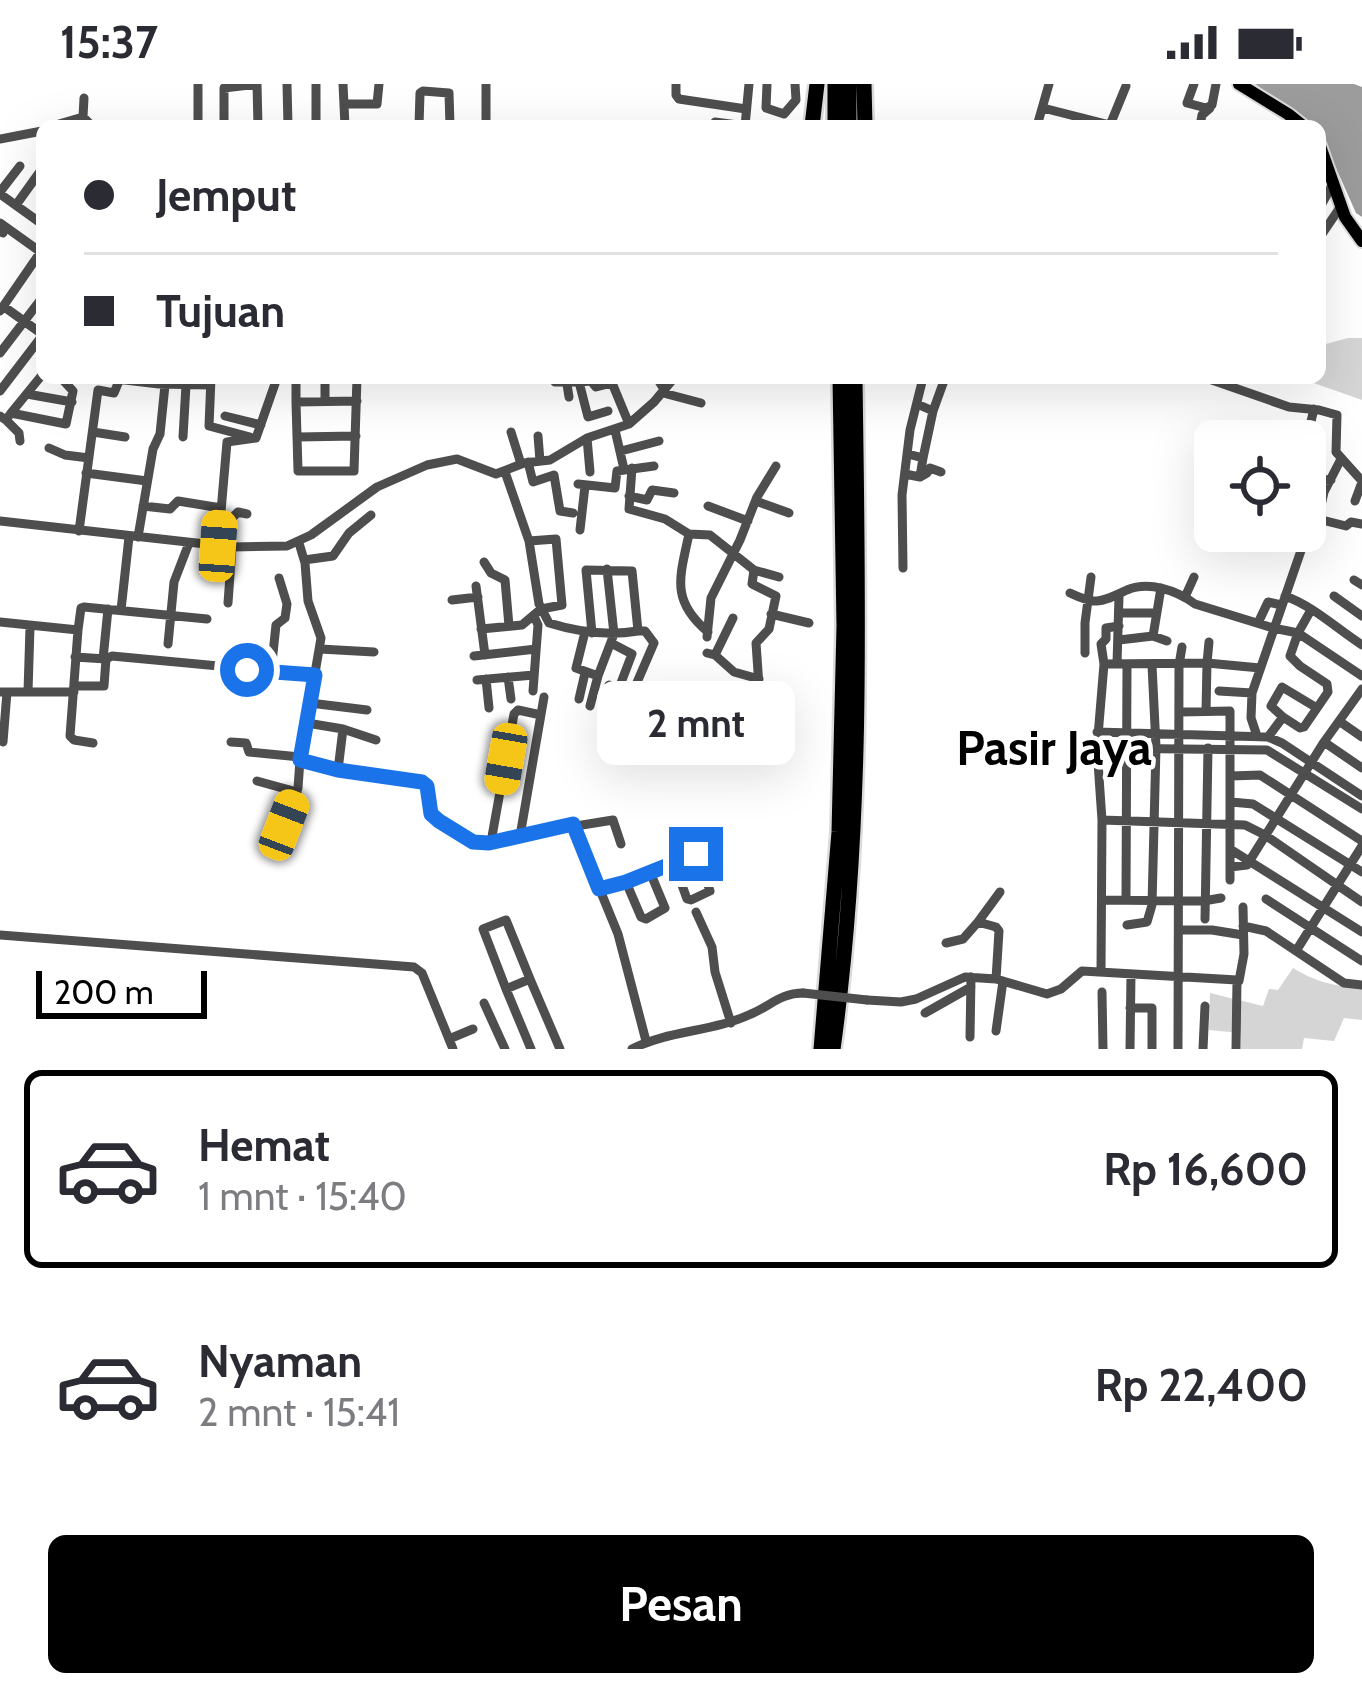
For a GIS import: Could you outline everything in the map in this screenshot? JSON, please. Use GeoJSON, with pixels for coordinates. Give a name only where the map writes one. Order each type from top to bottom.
{"type":"FeatureCollection","features":[{"type":"Feature","properties":{"kind":"highway"},"geometry":{"type":"LineString","coordinates":[[813,120],[817,84]]}},
{"type":"Feature","properties":{"kind":"highway"},"geometry":{"type":"LineString","coordinates":[[835,84],[835,120]]}},
{"type":"Feature","properties":{"kind":"highway"},"geometry":{"type":"LineString","coordinates":[[849,84],[849,120]]}},
{"type":"Feature","properties":{"kind":"highway"},"geometry":{"type":"LineString","coordinates":[[864,84],[866,120]]}},
{"type":"Feature","properties":{"kind":"highway"},"geometry":{"type":"LineString","coordinates":[[820,1049],[839,832],[844,626],[840,384]]}},
{"type":"Feature","properties":{"kind":"highway"},"geometry":{"type":"LineString","coordinates":[[833,1049],[853,833],[858,626],[855,384]]}},
{"type":"Feature","properties":{"kind":"main road"},"geometry":{"type":"LineString","coordinates":[[1239,84],[1294,120]]}},
{"type":"Feature","properties":{"kind":"main road"},"geometry":{"type":"LineString","coordinates":[[1326,161],[1334,182],[1336,212],[1362,241]]}},
{"type":"Feature","properties":{"kind":"street"},"geometry":{"type":"LineString","coordinates":[[198,84],[198,120]]}},
{"type":"Feature","properties":{"kind":"street"},"geometry":{"type":"LineString","coordinates":[[224,120],[224,88],[257,84],[258,120]]}},
{"type":"Feature","properties":{"kind":"street"},"geometry":{"type":"LineString","coordinates":[[287,84],[288,120]]}},
{"type":"Feature","properties":{"kind":"street"},"geometry":{"type":"LineString","coordinates":[[316,84],[316,120]]}},
{"type":"Feature","properties":{"kind":"street"},"geometry":{"type":"LineString","coordinates":[[345,120],[346,84]]}},
{"type":"Feature","properties":{"kind":"street"},"geometry":{"type":"LineString","coordinates":[[345,104],[377,104],[379,84]]}},
{"type":"Feature","properties":{"kind":"street"},"geometry":{"type":"LineString","coordinates":[[486,84],[487,120]]}},
{"type":"Feature","properties":{"kind":"street"},"geometry":{"type":"LineString","coordinates":[[676,84],[677,98],[746,109]]}},
{"type":"Feature","properties":{"kind":"street"},"geometry":{"type":"LineString","coordinates":[[745,120],[749,84]]}},
{"type":"Feature","properties":{"kind":"street"},"geometry":{"type":"LineString","coordinates":[[767,84],[766,108],[780,118],[796,100],[795,84]]}},
{"type":"Feature","properties":{"kind":"street"},"geometry":{"type":"LineString","coordinates":[[1039,120],[1049,84]]}},
{"type":"Feature","properties":{"kind":"street"},"geometry":{"type":"LineString","coordinates":[[1194,84],[1187,103],[1210,108]]}},
{"type":"Feature","properties":{"kind":"street"},"geometry":{"type":"LineString","coordinates":[[1201,120],[1210,108],[1216,84]]}},
{"type":"Feature","properties":{"kind":"street"},"geometry":{"type":"LineString","coordinates":[[1112,120],[1126,86]]}},
{"type":"Feature","properties":{"kind":"street"},"geometry":{"type":"LineString","coordinates":[[419,120],[423,91],[449,93],[450,120]]}},
{"type":"Feature","properties":{"kind":"street"},"geometry":{"type":"LineString","coordinates":[[83,98],[87,120]]}},
{"type":"Feature","properties":{"kind":"street"},"geometry":{"type":"LineString","coordinates":[[709,104],[710,120]]}},
{"type":"Feature","properties":{"kind":"street"},"geometry":{"type":"LineString","coordinates":[[1043,108],[1090,120]]}},
{"type":"Feature","properties":{"kind":"street"},"geometry":{"type":"LineString","coordinates":[[0,139],[36,132]]}},
{"type":"Feature","properties":{"kind":"street"},"geometry":{"type":"LineString","coordinates":[[20,166],[0,193],[36,220]]}},
{"type":"Feature","properties":{"kind":"street"},"geometry":{"type":"LineString","coordinates":[[16,205],[36,177]]}},
{"type":"Feature","properties":{"kind":"street"},"geometry":{"type":"LineString","coordinates":[[1326,196],[1334,182]]}},
{"type":"Feature","properties":{"kind":"street"},"geometry":{"type":"LineString","coordinates":[[1326,209],[1336,212],[1326,228]]}},
{"type":"Feature","properties":{"kind":"street"},"geometry":{"type":"LineString","coordinates":[[1,229],[36,249]]}},
{"type":"Feature","properties":{"kind":"street"},"geometry":{"type":"LineString","coordinates":[[36,260],[1,307],[36,331]]}},
{"type":"Feature","properties":{"kind":"street"},"geometry":{"type":"LineString","coordinates":[[0,352],[36,306]]}},
{"type":"Feature","properties":{"kind":"street"},"geometry":{"type":"LineString","coordinates":[[0,391],[36,344]]}},
{"type":"Feature","properties":{"kind":"street"},"geometry":{"type":"LineString","coordinates":[[29,354],[36,359]]}},
{"type":"Feature","properties":{"kind":"street"},"geometry":{"type":"LineString","coordinates":[[6,416],[36,383]]}},
{"type":"Feature","properties":{"kind":"street"},"geometry":{"type":"LineString","coordinates":[[6,416],[66,424],[72,402],[68,384]]}},
{"type":"Feature","properties":{"kind":"street"},"geometry":{"type":"LineString","coordinates":[[79,531],[98,391],[114,393],[114,384]]}},
{"type":"Feature","properties":{"kind":"street"},"geometry":{"type":"LineString","coordinates":[[122,610],[133,537],[160,434],[161,384]]}},
{"type":"Feature","properties":{"kind":"street"},"geometry":{"type":"LineString","coordinates":[[174,384],[198,384]]}},
{"type":"Feature","properties":{"kind":"street"},"geometry":{"type":"LineString","coordinates":[[211,384],[209,426],[229,438],[256,438],[275,384]]}},
{"type":"Feature","properties":{"kind":"street"},"geometry":{"type":"LineString","coordinates":[[296,384],[300,472],[354,471],[357,384]]}},
{"type":"Feature","properties":{"kind":"street"},"geometry":{"type":"LineString","coordinates":[[325,384],[325,401]]}},
{"type":"Feature","properties":{"kind":"street"},"geometry":{"type":"LineString","coordinates":[[569,384],[569,397]]}},
{"type":"Feature","properties":{"kind":"street"},"geometry":{"type":"LineString","coordinates":[[571,384],[588,417],[608,411]]}},
{"type":"Feature","properties":{"kind":"street"},"geometry":{"type":"LineString","coordinates":[[613,384],[629,424]]}},
{"type":"Feature","properties":{"kind":"street"},"geometry":{"type":"LineString","coordinates":[[660,384],[671,396],[701,403]]}},
{"type":"Feature","properties":{"kind":"street"},"geometry":{"type":"LineString","coordinates":[[0,520],[218,546],[287,547],[377,487],[427,465],[457,459],[494,474],[554,458],[587,438],[629,424],[669,384]]}},
{"type":"Feature","properties":{"kind":"street"},"geometry":{"type":"LineString","coordinates":[[903,568],[902,495],[922,384]]}},
{"type":"Feature","properties":{"kind":"street"},"geometry":{"type":"LineString","coordinates":[[920,477],[942,384]]}},
{"type":"Feature","properties":{"kind":"street"},"geometry":{"type":"LineString","coordinates":[[1223,384],[1289,407],[1337,415],[1334,443],[1341,459],[1361,478],[1355,501]]}},
{"type":"Feature","properties":{"kind":"street"},"geometry":{"type":"LineString","coordinates":[[183,437],[186,386]]}},
{"type":"Feature","properties":{"kind":"street"},"geometry":{"type":"LineString","coordinates":[[28,394],[72,402]]}},
{"type":"Feature","properties":{"kind":"street"},"geometry":{"type":"LineString","coordinates":[[296,402],[357,401]]}},
{"type":"Feature","properties":{"kind":"street"},"geometry":{"type":"LineString","coordinates":[[917,404],[933,411]]}},
{"type":"Feature","properties":{"kind":"street"},"geometry":{"type":"LineString","coordinates":[[1311,420],[1314,409]]}},
{"type":"Feature","properties":{"kind":"street"},"geometry":{"type":"LineString","coordinates":[[6,416],[20,441]]}},
{"type":"Feature","properties":{"kind":"street"},"geometry":{"type":"LineString","coordinates":[[224,416],[261,425]]}},
{"type":"Feature","properties":{"kind":"street"},"geometry":{"type":"LineString","coordinates":[[615,430],[628,469],[628,509],[665,519],[689,534],[710,535],[754,570],[778,577]]}},
{"type":"Feature","properties":{"kind":"street"},"geometry":{"type":"LineString","coordinates":[[93,432],[124,437]]}},
{"type":"Feature","properties":{"kind":"street"},"geometry":{"type":"LineString","coordinates":[[511,432],[530,462],[533,482],[554,475],[560,511],[573,513]]}},
{"type":"Feature","properties":{"kind":"street"},"geometry":{"type":"LineString","coordinates":[[298,437],[356,436]]}},
{"type":"Feature","properties":{"kind":"street"},"geometry":{"type":"LineString","coordinates":[[530,462],[538,436]]}},
{"type":"Feature","properties":{"kind":"street"},"geometry":{"type":"LineString","coordinates":[[218,546],[229,438]]}},
{"type":"Feature","properties":{"kind":"street"},"geometry":{"type":"LineString","coordinates":[[587,438],[590,472]]}},
{"type":"Feature","properties":{"kind":"street"},"geometry":{"type":"LineString","coordinates":[[621,451],[658,441]]}},
{"type":"Feature","properties":{"kind":"street"},"geometry":{"type":"LineString","coordinates":[[50,448],[88,458]]}},
{"type":"Feature","properties":{"kind":"street"},"geometry":{"type":"LineString","coordinates":[[908,454],[922,458]]}},
{"type":"Feature","properties":{"kind":"street"},"geometry":{"type":"LineString","coordinates":[[1326,489],[1341,459]]}},
{"type":"Feature","properties":{"kind":"street"},"geometry":{"type":"LineString","coordinates":[[580,530],[582,485],[615,488],[616,472],[654,466]]}},
{"type":"Feature","properties":{"kind":"street"},"geometry":{"type":"LineString","coordinates":[[689,534],[680,590],[688,614],[707,634],[710,602],[776,466]]}},
{"type":"Feature","properties":{"kind":"street"},"geometry":{"type":"LineString","coordinates":[[905,474],[920,477],[930,467],[941,472]]}},
{"type":"Feature","properties":{"kind":"street"},"geometry":{"type":"LineString","coordinates":[[505,472],[529,541],[538,613],[534,675],[541,715],[520,836]]}},
{"type":"Feature","properties":{"kind":"street"},"geometry":{"type":"LineString","coordinates":[[86,473],[147,481]]}},
{"type":"Feature","properties":{"kind":"street"},"geometry":{"type":"LineString","coordinates":[[1326,480],[1331,480]]}},
{"type":"Feature","properties":{"kind":"street"},"geometry":{"type":"LineString","coordinates":[[629,496],[647,500],[652,490],[674,493]]}},
{"type":"Feature","properties":{"kind":"street"},"geometry":{"type":"LineString","coordinates":[[143,506],[169,509],[178,501],[231,519],[238,512],[247,514]]}},
{"type":"Feature","properties":{"kind":"street"},"geometry":{"type":"LineString","coordinates":[[756,501],[789,513]]}},
{"type":"Feature","properties":{"kind":"street"},"geometry":{"type":"LineString","coordinates":[[708,506],[748,521]]}},
{"type":"Feature","properties":{"kind":"street"},"geometry":{"type":"LineString","coordinates":[[304,560],[333,556],[349,533],[371,515]]}},
{"type":"Feature","properties":{"kind":"street"},"geometry":{"type":"LineString","coordinates":[[1326,521],[1362,524]]}},
{"type":"Feature","properties":{"kind":"street"},"geometry":{"type":"LineString","coordinates":[[529,541],[556,539],[567,628]]}},
{"type":"Feature","properties":{"kind":"street"},"geometry":{"type":"LineString","coordinates":[[168,644],[174,582],[189,543]]}},
{"type":"Feature","properties":{"kind":"street"},"geometry":{"type":"LineString","coordinates":[[282,849],[284,825],[297,791],[320,650],[299,543]]}},
{"type":"Feature","properties":{"kind":"street"},"geometry":{"type":"LineString","coordinates":[[228,603],[232,547]]}},
{"type":"Feature","properties":{"kind":"street"},"geometry":{"type":"LineString","coordinates":[[1300,552],[1252,694],[1251,718],[1262,737],[1362,809]]}},
{"type":"Feature","properties":{"kind":"street"},"geometry":{"type":"LineString","coordinates":[[484,562],[491,573],[505,580],[509,626]]}},
{"type":"Feature","properties":{"kind":"street"},"geometry":{"type":"LineString","coordinates":[[590,706],[613,639],[607,569]]}},
{"type":"Feature","properties":{"kind":"street"},"geometry":{"type":"LineString","coordinates":[[579,699],[588,634],[586,570],[632,571],[638,631]]}},
{"type":"Feature","properties":{"kind":"street"},"geometry":{"type":"LineString","coordinates":[[751,715],[759,679],[756,644],[770,629],[776,594],[752,584],[754,570]]}},
{"type":"Feature","properties":{"kind":"street"},"geometry":{"type":"LineString","coordinates":[[1085,653],[1091,577]]}},
{"type":"Feature","properties":{"kind":"street"},"geometry":{"type":"LineString","coordinates":[[1185,597],[1194,577]]}},
{"type":"Feature","properties":{"kind":"street"},"geometry":{"type":"LineString","coordinates":[[271,673],[276,625],[285,618],[287,604],[279,578]]}},
{"type":"Feature","properties":{"kind":"street"},"geometry":{"type":"LineString","coordinates":[[1070,593],[1086,601],[1106,600],[1146,586],[1161,588],[1195,604],[1298,633],[1362,676]]}},
{"type":"Feature","properties":{"kind":"street"},"geometry":{"type":"LineString","coordinates":[[1153,637],[1161,588]]}},
{"type":"Feature","properties":{"kind":"street"},"geometry":{"type":"LineString","coordinates":[[452,600],[477,591],[479,656],[536,649]]}},
{"type":"Feature","properties":{"kind":"street"},"geometry":{"type":"LineString","coordinates":[[537,594],[561,592]]}},
{"type":"Feature","properties":{"kind":"street"},"geometry":{"type":"LineString","coordinates":[[1119,596],[1129,734],[1126,899]]}},
{"type":"Feature","properties":{"kind":"street"},"geometry":{"type":"LineString","coordinates":[[1334,596],[1362,616]]}},
{"type":"Feature","properties":{"kind":"street"},"geometry":{"type":"LineString","coordinates":[[287,604],[308,602]]}},
{"type":"Feature","properties":{"kind":"street"},"geometry":{"type":"LineString","coordinates":[[1258,623],[1268,602],[1306,604],[1362,645]]}},
{"type":"Feature","properties":{"kind":"street"},"geometry":{"type":"LineString","coordinates":[[481,629],[522,625],[562,605]]}},
{"type":"Feature","properties":{"kind":"street"},"geometry":{"type":"LineString","coordinates":[[94,742],[71,738],[82,607],[207,620]]}},
{"type":"Feature","properties":{"kind":"street"},"geometry":{"type":"LineString","coordinates":[[3,742],[3,692],[104,686],[108,609]]}},
{"type":"Feature","properties":{"kind":"street"},"geometry":{"type":"LineString","coordinates":[[1311,610],[1290,658],[1329,686],[1328,692],[1317,708],[1302,728],[1268,705],[1284,687],[1317,708]]}},
{"type":"Feature","properties":{"kind":"street"},"geometry":{"type":"LineString","coordinates":[[538,613],[549,623],[613,639],[632,654],[614,686],[632,694],[654,643],[644,631],[613,639]]}},
{"type":"Feature","properties":{"kind":"street"},"geometry":{"type":"LineString","coordinates":[[1119,613],[1156,613]]}},
{"type":"Feature","properties":{"kind":"street"},"geometry":{"type":"LineString","coordinates":[[771,614],[809,623]]}},
{"type":"Feature","properties":{"kind":"street"},"geometry":{"type":"LineString","coordinates":[[733,618],[711,654],[734,672],[759,679]]}},
{"type":"Feature","properties":{"kind":"street"},"geometry":{"type":"LineString","coordinates":[[0,622],[78,631]]}},
{"type":"Feature","properties":{"kind":"street"},"geometry":{"type":"LineString","coordinates":[[1101,971],[1097,731],[1104,664],[1101,644],[1106,628],[1119,626]]}},
{"type":"Feature","properties":{"kind":"street"},"geometry":{"type":"LineString","coordinates":[[28,692],[30,627]]}},
{"type":"Feature","properties":{"kind":"street"},"geometry":{"type":"LineString","coordinates":[[1119,640],[1153,637],[1167,641]]}},
{"type":"Feature","properties":{"kind":"street"},"geometry":{"type":"LineString","coordinates":[[1206,711],[1209,642]]}},
{"type":"Feature","properties":{"kind":"street"},"geometry":{"type":"LineString","coordinates":[[1178,1049],[1182,647]]}},
{"type":"Feature","properties":{"kind":"street"},"geometry":{"type":"LineString","coordinates":[[320,650],[374,652]]}},
{"type":"Feature","properties":{"kind":"street"},"geometry":{"type":"LineString","coordinates":[[75,657],[112,656],[315,675]]}},
{"type":"Feature","properties":{"kind":"street"},"geometry":{"type":"LineString","coordinates":[[1104,664],[1207,663],[1260,668]]}},
{"type":"Feature","properties":{"kind":"street"},"geometry":{"type":"LineString","coordinates":[[1127,925],[1148,922],[1153,899],[1156,734],[1152,665]]}},
{"type":"Feature","properties":{"kind":"street"},"geometry":{"type":"LineString","coordinates":[[581,670],[598,676]]}},
{"type":"Feature","properties":{"kind":"street"},"geometry":{"type":"LineString","coordinates":[[488,708],[481,679],[534,675]]}},
{"type":"Feature","properties":{"kind":"street"},"geometry":{"type":"LineString","coordinates":[[508,677],[511,699]]}},
{"type":"Feature","properties":{"kind":"street"},"geometry":{"type":"LineString","coordinates":[[1230,867],[1246,866],[1324,742],[1358,703],[1362,688]]}},
{"type":"Feature","properties":{"kind":"street"},"geometry":{"type":"LineString","coordinates":[[1219,692],[1252,694]]}},
{"type":"Feature","properties":{"kind":"street"},"geometry":{"type":"LineString","coordinates":[[310,703],[367,710]]}},
{"type":"Feature","properties":{"kind":"street"},"geometry":{"type":"LineString","coordinates":[[1180,712],[1230,711],[1230,880]]}},
{"type":"Feature","properties":{"kind":"street"},"geometry":{"type":"LineString","coordinates":[[491,842],[514,712],[541,715]]}},
{"type":"Feature","properties":{"kind":"street"},"geometry":{"type":"LineString","coordinates":[[1097,731],[1156,734],[1208,748],[1262,737],[1282,717]]}},
{"type":"Feature","properties":{"kind":"street"},"geometry":{"type":"LineString","coordinates":[[1339,721],[1362,736]]}},
{"type":"Feature","properties":{"kind":"street"},"geometry":{"type":"LineString","coordinates":[[307,724],[376,740]]}},
{"type":"Feature","properties":{"kind":"street"},"geometry":{"type":"LineString","coordinates":[[338,770],[343,729]]}},
{"type":"Feature","properties":{"kind":"street"},"geometry":{"type":"LineString","coordinates":[[1097,748],[1156,747],[1180,741],[1278,749]]}},
{"type":"Feature","properties":{"kind":"street"},"geometry":{"type":"LineString","coordinates":[[231,742],[246,743],[249,752],[422,782],[427,786],[431,814],[473,842],[613,820],[622,844]]}},
{"type":"Feature","properties":{"kind":"street"},"geometry":{"type":"LineString","coordinates":[[1324,742],[1362,768]]}},
{"type":"Feature","properties":{"kind":"street"},"geometry":{"type":"LineString","coordinates":[[1205,919],[1208,748]]}},
{"type":"Feature","properties":{"kind":"street"},"geometry":{"type":"LineString","coordinates":[[506,759],[533,760]]}},
{"type":"Feature","properties":{"kind":"street"},"geometry":{"type":"LineString","coordinates":[[1308,768],[1362,796]]}},
{"type":"Feature","properties":{"kind":"street"},"geometry":{"type":"LineString","coordinates":[[1231,776],[1258,775],[1362,843],[1296,951]]}},
{"type":"Feature","properties":{"kind":"street"},"geometry":{"type":"LineString","coordinates":[[256,781],[297,791]]}},
{"type":"Feature","properties":{"kind":"street"},"geometry":{"type":"LineString","coordinates":[[1231,802],[1253,804],[1362,872]]}},
{"type":"Feature","properties":{"kind":"street"},"geometry":{"type":"LineString","coordinates":[[1102,820],[1245,826],[1362,902]]}},
{"type":"Feature","properties":{"kind":"street"},"geometry":{"type":"LineString","coordinates":[[576,826],[622,949],[646,1041]]}},
{"type":"Feature","properties":{"kind":"street"},"geometry":{"type":"LineString","coordinates":[[1230,848],[1362,932]]}},
{"type":"Feature","properties":{"kind":"street"},"geometry":{"type":"LineString","coordinates":[[599,889],[698,854],[710,892],[688,900],[674,863]]}},
{"type":"Feature","properties":{"kind":"street"},"geometry":{"type":"LineString","coordinates":[[626,882],[646,919],[665,908],[650,872]]}},
{"type":"Feature","properties":{"kind":"street"},"geometry":{"type":"LineString","coordinates":[[946,943],[963,939],[1000,892]]}},
{"type":"Feature","properties":{"kind":"street"},"geometry":{"type":"LineString","coordinates":[[1102,899],[1221,898]]}},
{"type":"Feature","properties":{"kind":"street"},"geometry":{"type":"LineString","coordinates":[[1266,899],[1362,962]]}},
{"type":"Feature","properties":{"kind":"street"},"geometry":{"type":"LineString","coordinates":[[1236,1049],[1243,907]]}},
{"type":"Feature","properties":{"kind":"street"},"geometry":{"type":"LineString","coordinates":[[696,912],[712,946],[731,1023]]}},
{"type":"Feature","properties":{"kind":"street"},"geometry":{"type":"LineString","coordinates":[[531,1049],[483,931],[503,920],[560,1049]]}},
{"type":"Feature","properties":{"kind":"street"},"geometry":{"type":"LineString","coordinates":[[978,922],[999,931],[996,1031]]}},
{"type":"Feature","properties":{"kind":"street"},"geometry":{"type":"LineString","coordinates":[[1179,929],[1266,931],[1343,982],[1362,985]]}},
{"type":"Feature","properties":{"kind":"street"},"geometry":{"type":"LineString","coordinates":[[0,935],[414,967],[422,973],[455,1043],[473,1029]]}},
{"type":"Feature","properties":{"kind":"street"},"geometry":{"type":"LineString","coordinates":[[632,1049],[646,1041],[731,1023],[785,995],[901,1002],[957,979],[999,980],[1047,994],[1061,989],[1080,971],[1239,980]]}},
{"type":"Feature","properties":{"kind":"street"},"geometry":{"type":"LineString","coordinates":[[1130,1049],[1131,974]]}},
{"type":"Feature","properties":{"kind":"street"},"geometry":{"type":"LineString","coordinates":[[506,988],[530,979]]}},
{"type":"Feature","properties":{"kind":"street"},"geometry":{"type":"LineString","coordinates":[[925,1013],[970,982]]}},
{"type":"Feature","properties":{"kind":"street"},"geometry":{"type":"LineString","coordinates":[[970,982],[970,1037]]}},
{"type":"Feature","properties":{"kind":"street"},"geometry":{"type":"LineString","coordinates":[[1102,992],[1103,1049]]}},
{"type":"Feature","properties":{"kind":"street"},"geometry":{"type":"LineString","coordinates":[[514,1009],[538,999]]}},
{"type":"Feature","properties":{"kind":"street"},"geometry":{"type":"LineString","coordinates":[[484,1003],[505,1049]]}},
{"type":"Feature","properties":{"kind":"street"},"geometry":{"type":"LineString","coordinates":[[1203,1049],[1205,1006]]}},
{"type":"Feature","properties":{"kind":"street"},"geometry":{"type":"LineString","coordinates":[[1130,1008],[1152,1008],[1152,1049]]}},
{"type":"Feature","properties":{"kind":"shaded area"},"geometry":{"type":"Polygon","coordinates":[[[1255,84],[1362,87],[1362,217],[1326,146],[1326,120],[1306,120],[1255,84]]]}},
{"type":"Feature","properties":{"kind":"shaded area"},"geometry":{"type":"Polygon","coordinates":[[[1362,338],[1362,400],[1317,384],[1326,384],[1326,344],[1362,338]]]}},
{"type":"Feature","properties":{"kind":"shaded area"},"geometry":{"type":"Polygon","coordinates":[[[1293,968],[1326,983],[1362,987],[1362,1020],[1344,1018],[1334,1041],[1304,1038],[1302,1049],[1241,1049],[1241,1033],[1209,1030],[1210,993],[1263,1006],[1269,989],[1278,990],[1293,968]]]}},
{"type":"Feature","properties":{"kind":"district","name":"Pasir Jaya"},"geometry":{"type":"Point","coordinates":[1054,748]}},
{"type":"Feature","properties":{"kind":"route"},"geometry":{"type":"LineString","coordinates":[[247,670],[315,675],[300,760],[422,782],[427,786],[431,814],[473,842],[489,843],[573,824],[599,889],[696,854]]}}]}
